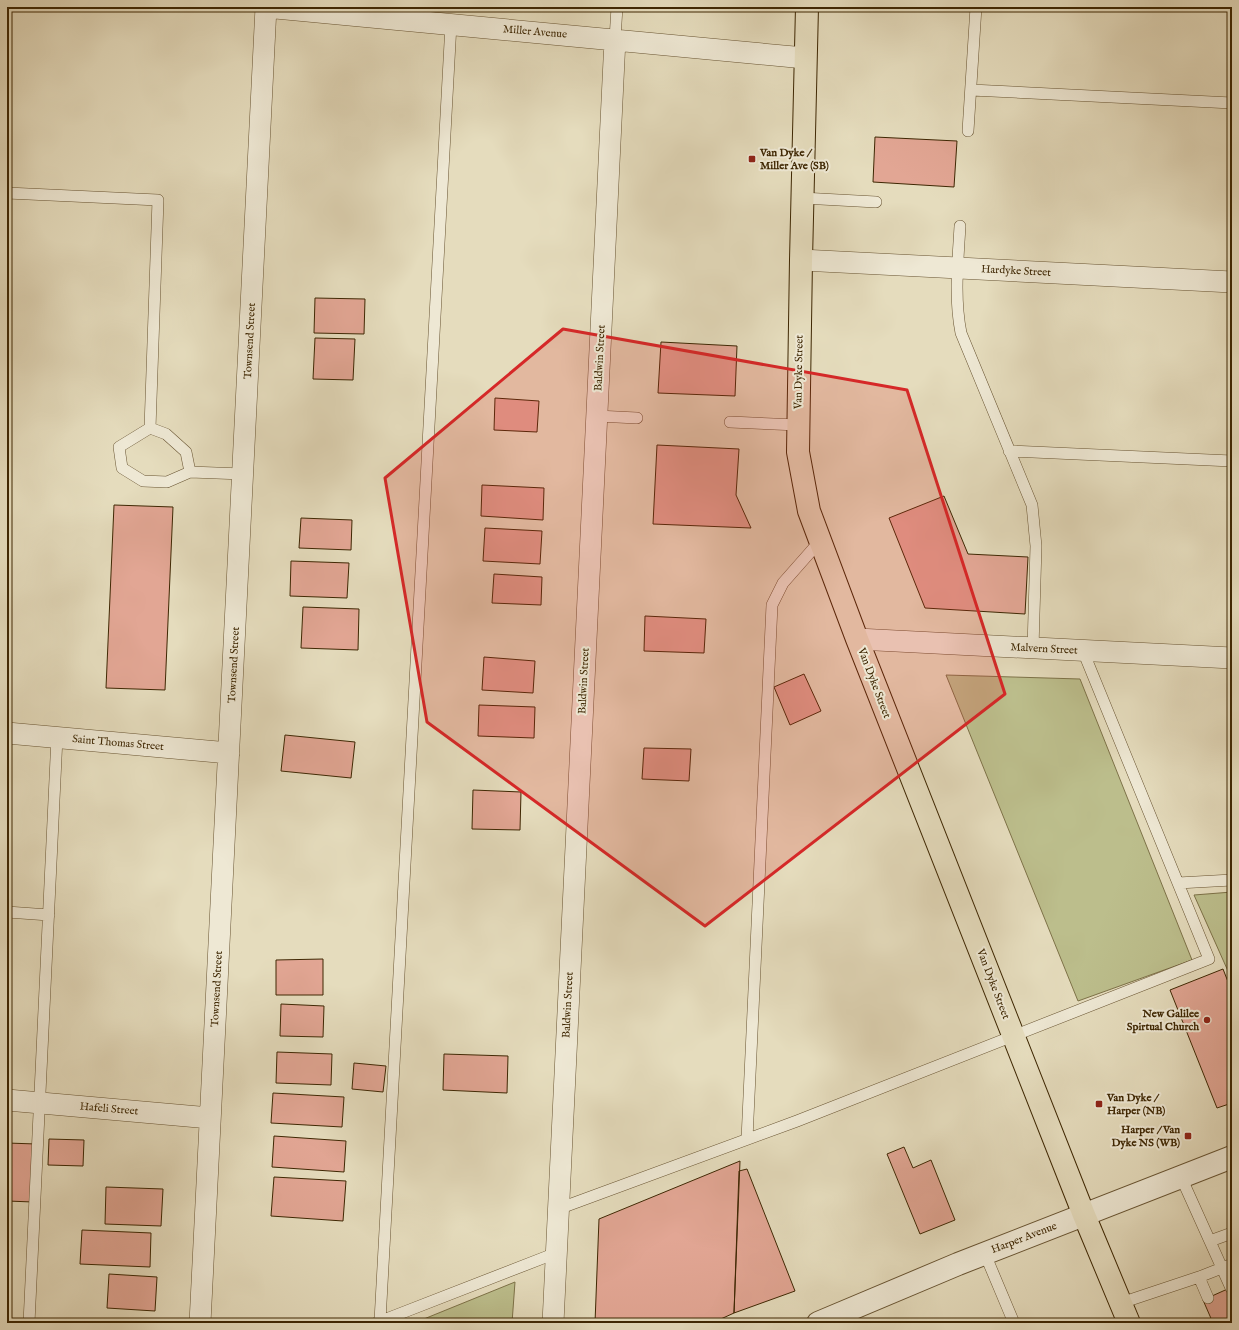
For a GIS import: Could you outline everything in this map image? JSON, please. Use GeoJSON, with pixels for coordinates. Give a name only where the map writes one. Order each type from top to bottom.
{"type":"FeatureCollection","features":[{"type":"Feature","properties":{"kind":"main road","name":"Van Dyke Street"},"geometry":{"type":"LineString","coordinates":[[807,7],[798,452],[802,482],[809,512],[857,639],[1013,1036],[1084,1215],[1129,1323]]}},
{"type":"Feature","properties":{"kind":"street","name":"Miller Avenue"},"geometry":{"type":"LineString","coordinates":[[266,7],[805,58]]}},
{"type":"Feature","properties":{"kind":"street","name":"Townsend Street"},"geometry":{"type":"LineString","coordinates":[[200,1323],[266,7]]}},
{"type":"Feature","properties":{"kind":"street","name":"Baldwin Street"},"geometry":{"type":"LineString","coordinates":[[553,1323],[615,40]]}},
{"type":"Feature","properties":{"kind":"street","name":"Hardyke Street"},"geometry":{"type":"LineString","coordinates":[[801,260],[1232,282]]}},
{"type":"Feature","properties":{"kind":"street","name":"Malvern Street"},"geometry":{"type":"LineString","coordinates":[[857,639],[1232,658]]}},
{"type":"Feature","properties":{"kind":"street","name":"Saint Thomas Street"},"geometry":{"type":"LineString","coordinates":[[7,733],[229,753]]}},
{"type":"Feature","properties":{"kind":"street","name":"Hafeli Street"},"geometry":{"type":"LineString","coordinates":[[7,1100],[210,1118]]}},
{"type":"Feature","properties":{"kind":"street","name":"Harper Avenue"},"geometry":{"type":"LineString","coordinates":[[818,1323],[985,1254],[1232,1157]]}},
{"type":"Feature","properties":{"kind":"lane"},"geometry":{"type":"LineString","coordinates":[[615,40],[617,7]]}},
{"type":"Feature","properties":{"kind":"lane"},"geometry":{"type":"LineString","coordinates":[[968,131],[976,7]]}},
{"type":"Feature","properties":{"kind":"lane"},"geometry":{"type":"LineString","coordinates":[[451,24],[378,1322],[556,1253]]}},
{"type":"Feature","properties":{"kind":"lane"},"geometry":{"type":"LineString","coordinates":[[971,90],[1232,103]]}},
{"type":"Feature","properties":{"kind":"lane"},"geometry":{"type":"LineString","coordinates":[[7,193],[158,200],[150,428]]}},
{"type":"Feature","properties":{"kind":"lane"},"geometry":{"type":"LineString","coordinates":[[802,198],[876,202]]}},
{"type":"Feature","properties":{"kind":"lane"},"geometry":{"type":"LineString","coordinates":[[960,226],[957,268],[957,315],[961,333],[1032,505],[1036,546],[1033,648]]}},
{"type":"Feature","properties":{"kind":"lane"},"geometry":{"type":"LineString","coordinates":[[597,416],[637,418]]}},
{"type":"Feature","properties":{"kind":"lane"},"geometry":{"type":"LineString","coordinates":[[730,422],[798,425]]}},
{"type":"Feature","properties":{"kind":"lane"},"geometry":{"type":"LineString","coordinates":[[150,428],[119,447],[122,468],[143,481],[166,482],[190,472],[243,474]]}},
{"type":"Feature","properties":{"kind":"lane"},"geometry":{"type":"LineString","coordinates":[[150,428],[166,434],[186,452],[190,472]]}},
{"type":"Feature","properties":{"kind":"lane"},"geometry":{"type":"LineString","coordinates":[[1010,451],[1232,461]]}},
{"type":"Feature","properties":{"kind":"lane"},"geometry":{"type":"LineString","coordinates":[[747,1139],[772,605],[783,583],[820,541]]}},
{"type":"Feature","properties":{"kind":"lane"},"geometry":{"type":"LineString","coordinates":[[558,1209],[747,1139],[1209,959],[1083,651]]}},
{"type":"Feature","properties":{"kind":"lane"},"geometry":{"type":"LineString","coordinates":[[29,1323],[41,1103],[57,737]]}},
{"type":"Feature","properties":{"kind":"lane"},"geometry":{"type":"LineString","coordinates":[[1178,883],[1232,880]]}},
{"type":"Feature","properties":{"kind":"lane"},"geometry":{"type":"LineString","coordinates":[[7,912],[49,915]]}},
{"type":"Feature","properties":{"kind":"lane"},"geometry":{"type":"LineString","coordinates":[[1181,1177],[1210,1241],[1227,1266],[1231,1288]]}},
{"type":"Feature","properties":{"kind":"lane"},"geometry":{"type":"LineString","coordinates":[[1210,1241],[1232,1233]]}},
{"type":"Feature","properties":{"kind":"lane"},"geometry":{"type":"LineString","coordinates":[[985,1254],[1014,1323]]}},
{"type":"Feature","properties":{"kind":"lane"},"geometry":{"type":"LineString","coordinates":[[1121,1303],[1227,1266]]}},
{"type":"Feature","properties":{"kind":"lane"},"geometry":{"type":"LineString","coordinates":[[1199,1277],[1208,1298]]}},
{"type":"Feature","properties":{"kind":"highlighted area"},"geometry":{"type":"Polygon","coordinates":[[[563,329],[907,390],[1005,694],[705,926],[427,722],[385,478],[563,329]]]}},
{"type":"Feature","properties":{"kind":"green space"},"geometry":{"type":"Polygon","coordinates":[[[946,675],[1080,679],[1192,960],[1078,1001],[946,675]]]}},
{"type":"Feature","properties":{"kind":"green space"},"geometry":{"type":"Polygon","coordinates":[[[1232,892],[1232,980],[1194,895],[1232,892]]]}},
{"type":"Feature","properties":{"kind":"green space"},"geometry":{"type":"Polygon","coordinates":[[[515,1282],[512,1323],[414,1323],[515,1282]]]}},
{"type":"Feature","properties":{"kind":"building"},"geometry":{"type":"Polygon","coordinates":[[[875,137],[957,141],[954,187],[873,182],[875,137]]]}},
{"type":"Feature","properties":{"kind":"building"},"geometry":{"type":"Polygon","coordinates":[[[315,298],[365,299],[364,334],[314,333],[315,298]]]}},
{"type":"Feature","properties":{"kind":"building"},"geometry":{"type":"Polygon","coordinates":[[[315,338],[355,339],[353,380],[313,379],[315,338]]]}},
{"type":"Feature","properties":{"kind":"building"},"geometry":{"type":"Polygon","coordinates":[[[661,342],[737,346],[735,396],[658,393],[661,342]]]}},
{"type":"Feature","properties":{"kind":"building"},"geometry":{"type":"Polygon","coordinates":[[[495,398],[539,401],[537,432],[494,430],[495,398]]]}},
{"type":"Feature","properties":{"kind":"building"},"geometry":{"type":"Polygon","coordinates":[[[657,445],[739,449],[736,495],[751,528],[653,524],[657,445]]]}},
{"type":"Feature","properties":{"kind":"building"},"geometry":{"type":"Polygon","coordinates":[[[482,485],[544,488],[543,520],[481,516],[482,485]]]}},
{"type":"Feature","properties":{"kind":"building"},"geometry":{"type":"Polygon","coordinates":[[[944,496],[968,554],[1028,557],[1025,614],[925,608],[889,518],[944,496]]]}},
{"type":"Feature","properties":{"kind":"building"},"geometry":{"type":"Polygon","coordinates":[[[114,505],[173,507],[165,690],[106,688],[114,505]]]}},
{"type":"Feature","properties":{"kind":"building"},"geometry":{"type":"Polygon","coordinates":[[[301,518],[352,520],[351,550],[299,548],[301,518]]]}},
{"type":"Feature","properties":{"kind":"building"},"geometry":{"type":"Polygon","coordinates":[[[485,528],[542,531],[540,564],[483,561],[485,528]]]}},
{"type":"Feature","properties":{"kind":"building"},"geometry":{"type":"Polygon","coordinates":[[[291,561],[349,563],[347,598],[290,596],[291,561]]]}},
{"type":"Feature","properties":{"kind":"building"},"geometry":{"type":"Polygon","coordinates":[[[494,574],[542,577],[541,605],[492,603],[494,574]]]}},
{"type":"Feature","properties":{"kind":"building"},"geometry":{"type":"Polygon","coordinates":[[[303,607],[359,609],[358,650],[301,648],[303,607]]]}},
{"type":"Feature","properties":{"kind":"building"},"geometry":{"type":"Polygon","coordinates":[[[645,616],[706,619],[704,653],[644,651],[645,616]]]}},
{"type":"Feature","properties":{"kind":"building"},"geometry":{"type":"Polygon","coordinates":[[[484,657],[535,661],[533,693],[482,690],[484,657]]]}},
{"type":"Feature","properties":{"kind":"building"},"geometry":{"type":"Polygon","coordinates":[[[804,674],[821,711],[790,725],[774,687],[804,674]]]}},
{"type":"Feature","properties":{"kind":"building"},"geometry":{"type":"Polygon","coordinates":[[[479,705],[535,707],[534,738],[478,736],[479,705]]]}},
{"type":"Feature","properties":{"kind":"building"},"geometry":{"type":"Polygon","coordinates":[[[285,735],[355,742],[351,778],[281,771],[285,735]]]}},
{"type":"Feature","properties":{"kind":"building"},"geometry":{"type":"Polygon","coordinates":[[[644,748],[691,749],[689,781],[642,779],[644,748]]]}},
{"type":"Feature","properties":{"kind":"building"},"geometry":{"type":"Polygon","coordinates":[[[473,790],[521,792],[520,830],[472,829],[473,790]]]}},
{"type":"Feature","properties":{"kind":"building"},"geometry":{"type":"Polygon","coordinates":[[[323,959],[323,995],[276,995],[276,960],[323,959]]]}},
{"type":"Feature","properties":{"kind":"building","name":"New Galilee Spirtual Church"},"geometry":{"type":"Polygon","coordinates":[[[1223,969],[1232,992],[1232,1103],[1217,1108],[1170,990],[1223,969]]]}},
{"type":"Feature","properties":{"kind":"building"},"geometry":{"type":"Polygon","coordinates":[[[281,1004],[324,1006],[323,1037],[280,1036],[281,1004]]]}},
{"type":"Feature","properties":{"kind":"building"},"geometry":{"type":"Polygon","coordinates":[[[277,1052],[332,1054],[331,1085],[276,1083],[277,1052]]]}},
{"type":"Feature","properties":{"kind":"building"},"geometry":{"type":"Polygon","coordinates":[[[444,1054],[508,1056],[507,1093],[443,1090],[444,1054]]]}},
{"type":"Feature","properties":{"kind":"building"},"geometry":{"type":"Polygon","coordinates":[[[354,1063],[386,1066],[383,1092],[352,1089],[354,1063]]]}},
{"type":"Feature","properties":{"kind":"building"},"geometry":{"type":"Polygon","coordinates":[[[273,1093],[344,1097],[342,1127],[271,1123],[273,1093]]]}},
{"type":"Feature","properties":{"kind":"building"},"geometry":{"type":"Polygon","coordinates":[[[274,1136],[346,1141],[344,1172],[272,1167],[274,1136]]]}},
{"type":"Feature","properties":{"kind":"building"},"geometry":{"type":"Polygon","coordinates":[[[49,1139],[84,1140],[83,1166],[48,1165],[49,1139]]]}},
{"type":"Feature","properties":{"kind":"building"},"geometry":{"type":"Polygon","coordinates":[[[7,1143],[36,1144],[33,1202],[7,1201],[7,1143]]]}},
{"type":"Feature","properties":{"kind":"building"},"geometry":{"type":"Polygon","coordinates":[[[904,1147],[913,1168],[931,1160],[955,1220],[920,1234],[887,1154],[904,1147]]]}},
{"type":"Feature","properties":{"kind":"building"},"geometry":{"type":"Polygon","coordinates":[[[740,1161],[734,1313],[712,1323],[595,1323],[599,1219],[740,1161]]]}},
{"type":"Feature","properties":{"kind":"building"},"geometry":{"type":"Polygon","coordinates":[[[747,1169],[795,1291],[734,1313],[739,1171],[747,1169]]]}},
{"type":"Feature","properties":{"kind":"building"},"geometry":{"type":"Polygon","coordinates":[[[274,1177],[346,1181],[343,1221],[271,1216],[274,1177]]]}},
{"type":"Feature","properties":{"kind":"building"},"geometry":{"type":"Polygon","coordinates":[[[106,1187],[163,1189],[161,1226],[105,1224],[106,1187]]]}},
{"type":"Feature","properties":{"kind":"building"},"geometry":{"type":"Polygon","coordinates":[[[82,1230],[151,1233],[150,1267],[80,1264],[82,1230]]]}},
{"type":"Feature","properties":{"kind":"building"},"geometry":{"type":"Polygon","coordinates":[[[109,1274],[157,1277],[155,1311],[107,1308],[109,1274]]]}},
{"type":"Feature","properties":{"kind":"building"},"geometry":{"type":"Polygon","coordinates":[[[1232,1287],[1232,1323],[1213,1323],[1203,1300],[1232,1287]]]}},
{"type":"Feature","properties":{"kind":"building"},"geometry":{"type":"Polygon","coordinates":[[[83,1320],[155,1321],[155,1323],[83,1323],[83,1320]]]}},
{"type":"Feature","properties":{"kind":"place","name":"Van Dyke / Miller Ave (SB)"},"geometry":{"type":"Point","coordinates":[752,159]}},
{"type":"Feature","properties":{"kind":"place","name":"New Galilee Spirtual Church"},"geometry":{"type":"Point","coordinates":[1207,1020]}},
{"type":"Feature","properties":{"kind":"place","name":"Van Dyke / Harper (NB)"},"geometry":{"type":"Point","coordinates":[1099,1104]}},
{"type":"Feature","properties":{"kind":"place","name":"Harper / Van Dyke NS (WB)"},"geometry":{"type":"Point","coordinates":[1188,1136]}}]}
